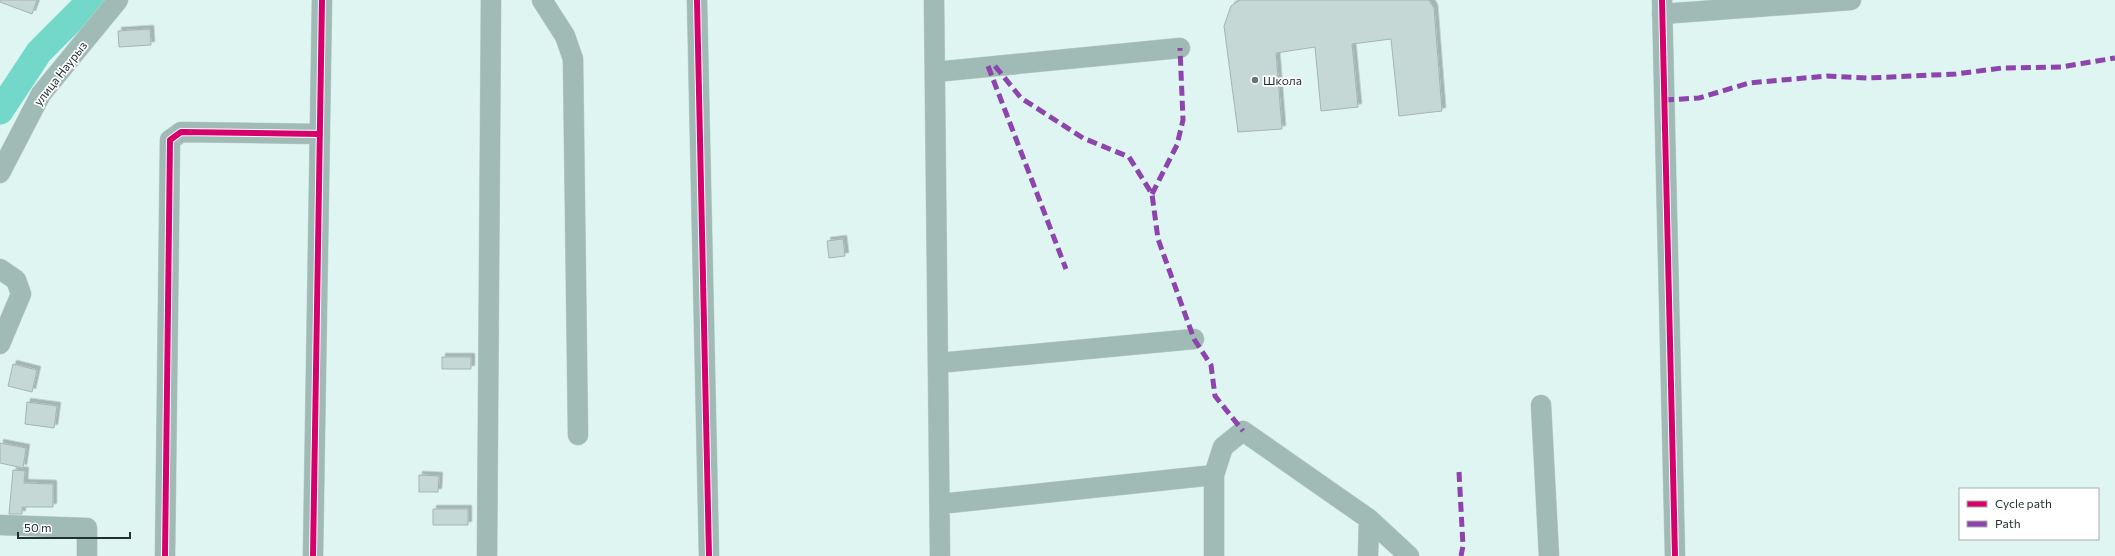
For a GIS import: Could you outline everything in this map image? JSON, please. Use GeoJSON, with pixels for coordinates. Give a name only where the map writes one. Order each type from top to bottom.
{"type":"FeatureCollection","features":[{"type":"Feature","properties":{"kind":"street","name":"улица Наурыз"},"geometry":{"type":"LineString","coordinates":[[0,173],[41,94],[118,0]]}},
{"type":"Feature","properties":{"kind":"street"},"geometry":{"type":"LineString","coordinates":[[313,556],[322,0]]}},
{"type":"Feature","properties":{"kind":"street"},"geometry":{"type":"LineString","coordinates":[[487,556],[491,0]]}},
{"type":"Feature","properties":{"kind":"street"},"geometry":{"type":"LineString","coordinates":[[542,0],[565,36],[573,60],[578,435]]}},
{"type":"Feature","properties":{"kind":"street"},"geometry":{"type":"LineString","coordinates":[[697,0],[709,556]]}},
{"type":"Feature","properties":{"kind":"street"},"geometry":{"type":"LineString","coordinates":[[934,0],[940,556]]}},
{"type":"Feature","properties":{"kind":"street"},"geometry":{"type":"LineString","coordinates":[[1676,556],[1662,7],[1851,0]]}},
{"type":"Feature","properties":{"kind":"street"},"geometry":{"type":"LineString","coordinates":[[935,72],[1180,48]]}},
{"type":"Feature","properties":{"kind":"street"},"geometry":{"type":"LineString","coordinates":[[165,556],[170,140],[181,132],[320,134]]}},
{"type":"Feature","properties":{"kind":"street"},"geometry":{"type":"LineString","coordinates":[[0,269],[16,280],[21,294],[0,344]]}},
{"type":"Feature","properties":{"kind":"street"},"geometry":{"type":"LineString","coordinates":[[938,363],[1194,339]]}},
{"type":"Feature","properties":{"kind":"street"},"geometry":{"type":"LineString","coordinates":[[1541,405],[1549,556]]}},
{"type":"Feature","properties":{"kind":"street"},"geometry":{"type":"LineString","coordinates":[[1214,556],[1214,475],[1223,448],[1244,431],[1369,519],[1409,556]]}},
{"type":"Feature","properties":{"kind":"street"},"geometry":{"type":"LineString","coordinates":[[940,504],[1214,475]]}},
{"type":"Feature","properties":{"kind":"street"},"geometry":{"type":"LineString","coordinates":[[1368,556],[1369,519]]}},
{"type":"Feature","properties":{"kind":"street"},"geometry":{"type":"LineString","coordinates":[[0,525],[87,528],[87,556]]}},
{"type":"Feature","properties":{"kind":"building"},"geometry":{"type":"Polygon","coordinates":[[[0,0],[37,0],[32,14],[0,2],[0,0]]]}},
{"type":"Feature","properties":{"kind":"building","name":"Школа"},"geometry":{"type":"Polygon","coordinates":[[[1240,0],[1429,0],[1434,8],[1442,111],[1399,116],[1391,39],[1352,44],[1358,107],[1321,111],[1315,47],[1276,53],[1282,129],[1238,132],[1224,26],[1231,6],[1240,0]]]}},
{"type":"Feature","properties":{"kind":"building"},"geometry":{"type":"Polygon","coordinates":[[[150,29],[151,45],[119,47],[118,31],[150,29]]]}},
{"type":"Feature","properties":{"kind":"building"},"geometry":{"type":"Polygon","coordinates":[[[843,239],[845,256],[829,258],[827,241],[843,239]]]}},
{"type":"Feature","properties":{"kind":"building"},"geometry":{"type":"Polygon","coordinates":[[[442,357],[471,357],[471,369],[442,369],[442,357]]]}},
{"type":"Feature","properties":{"kind":"building"},"geometry":{"type":"Polygon","coordinates":[[[13,364],[37,370],[32,392],[8,386],[13,364]]]}},
{"type":"Feature","properties":{"kind":"building"},"geometry":{"type":"Polygon","coordinates":[[[27,402],[57,406],[54,428],[25,424],[27,402]]]}},
{"type":"Feature","properties":{"kind":"building"},"geometry":{"type":"Polygon","coordinates":[[[0,443],[26,448],[23,468],[0,463],[0,443]]]}},
{"type":"Feature","properties":{"kind":"building"},"geometry":{"type":"Polygon","coordinates":[[[13,470],[25,471],[24,483],[53,484],[53,507],[22,507],[22,514],[9,514],[13,470]]]}},
{"type":"Feature","properties":{"kind":"building"},"geometry":{"type":"Polygon","coordinates":[[[419,475],[439,476],[438,492],[419,492],[419,475]]]}},
{"type":"Feature","properties":{"kind":"building"},"geometry":{"type":"Polygon","coordinates":[[[433,509],[468,509],[468,525],[433,525],[433,509]]]}},
{"type":"Feature","properties":{"kind":"waterway"},"geometry":{"type":"LineString","coordinates":[[0,111],[39,52],[91,0]]}},
{"type":"Feature","properties":{"kind":"marked path"},"geometry":{"type":"LineString","coordinates":[[1152,194],[1177,145],[1183,120],[1180,48]]}},
{"type":"Feature","properties":{"kind":"marked path"},"geometry":{"type":"LineString","coordinates":[[1664,100],[1699,98],[1749,83],[1827,76],[1868,78],[1956,74],[2002,68],[2061,67],[2115,58]]}},
{"type":"Feature","properties":{"kind":"marked path"},"geometry":{"type":"LineString","coordinates":[[988,66],[1066,269]]}},
{"type":"Feature","properties":{"kind":"marked path"},"geometry":{"type":"LineString","coordinates":[[995,66],[1021,98],[1083,138],[1129,157],[1152,194],[1158,239],[1194,339],[1211,365],[1215,396],[1243,431]]}},
{"type":"Feature","properties":{"kind":"marked path"},"geometry":{"type":"LineString","coordinates":[[1459,472],[1463,546],[1461,556]]}},
{"type":"Feature","properties":{"kind":"cycle path"},"geometry":{"type":"LineString","coordinates":[[313,556],[322,0]]}},
{"type":"Feature","properties":{"kind":"cycle path"},"geometry":{"type":"LineString","coordinates":[[697,0],[709,556]]}},
{"type":"Feature","properties":{"kind":"cycle path"},"geometry":{"type":"LineString","coordinates":[[1662,0],[1675,556]]}},
{"type":"Feature","properties":{"kind":"cycle path"},"geometry":{"type":"LineString","coordinates":[[165,556],[170,140],[181,132],[320,134]]}},
{"type":"Feature","properties":{"kind":"place","name":"Школа"},"geometry":{"type":"Point","coordinates":[1255,80]}}]}
